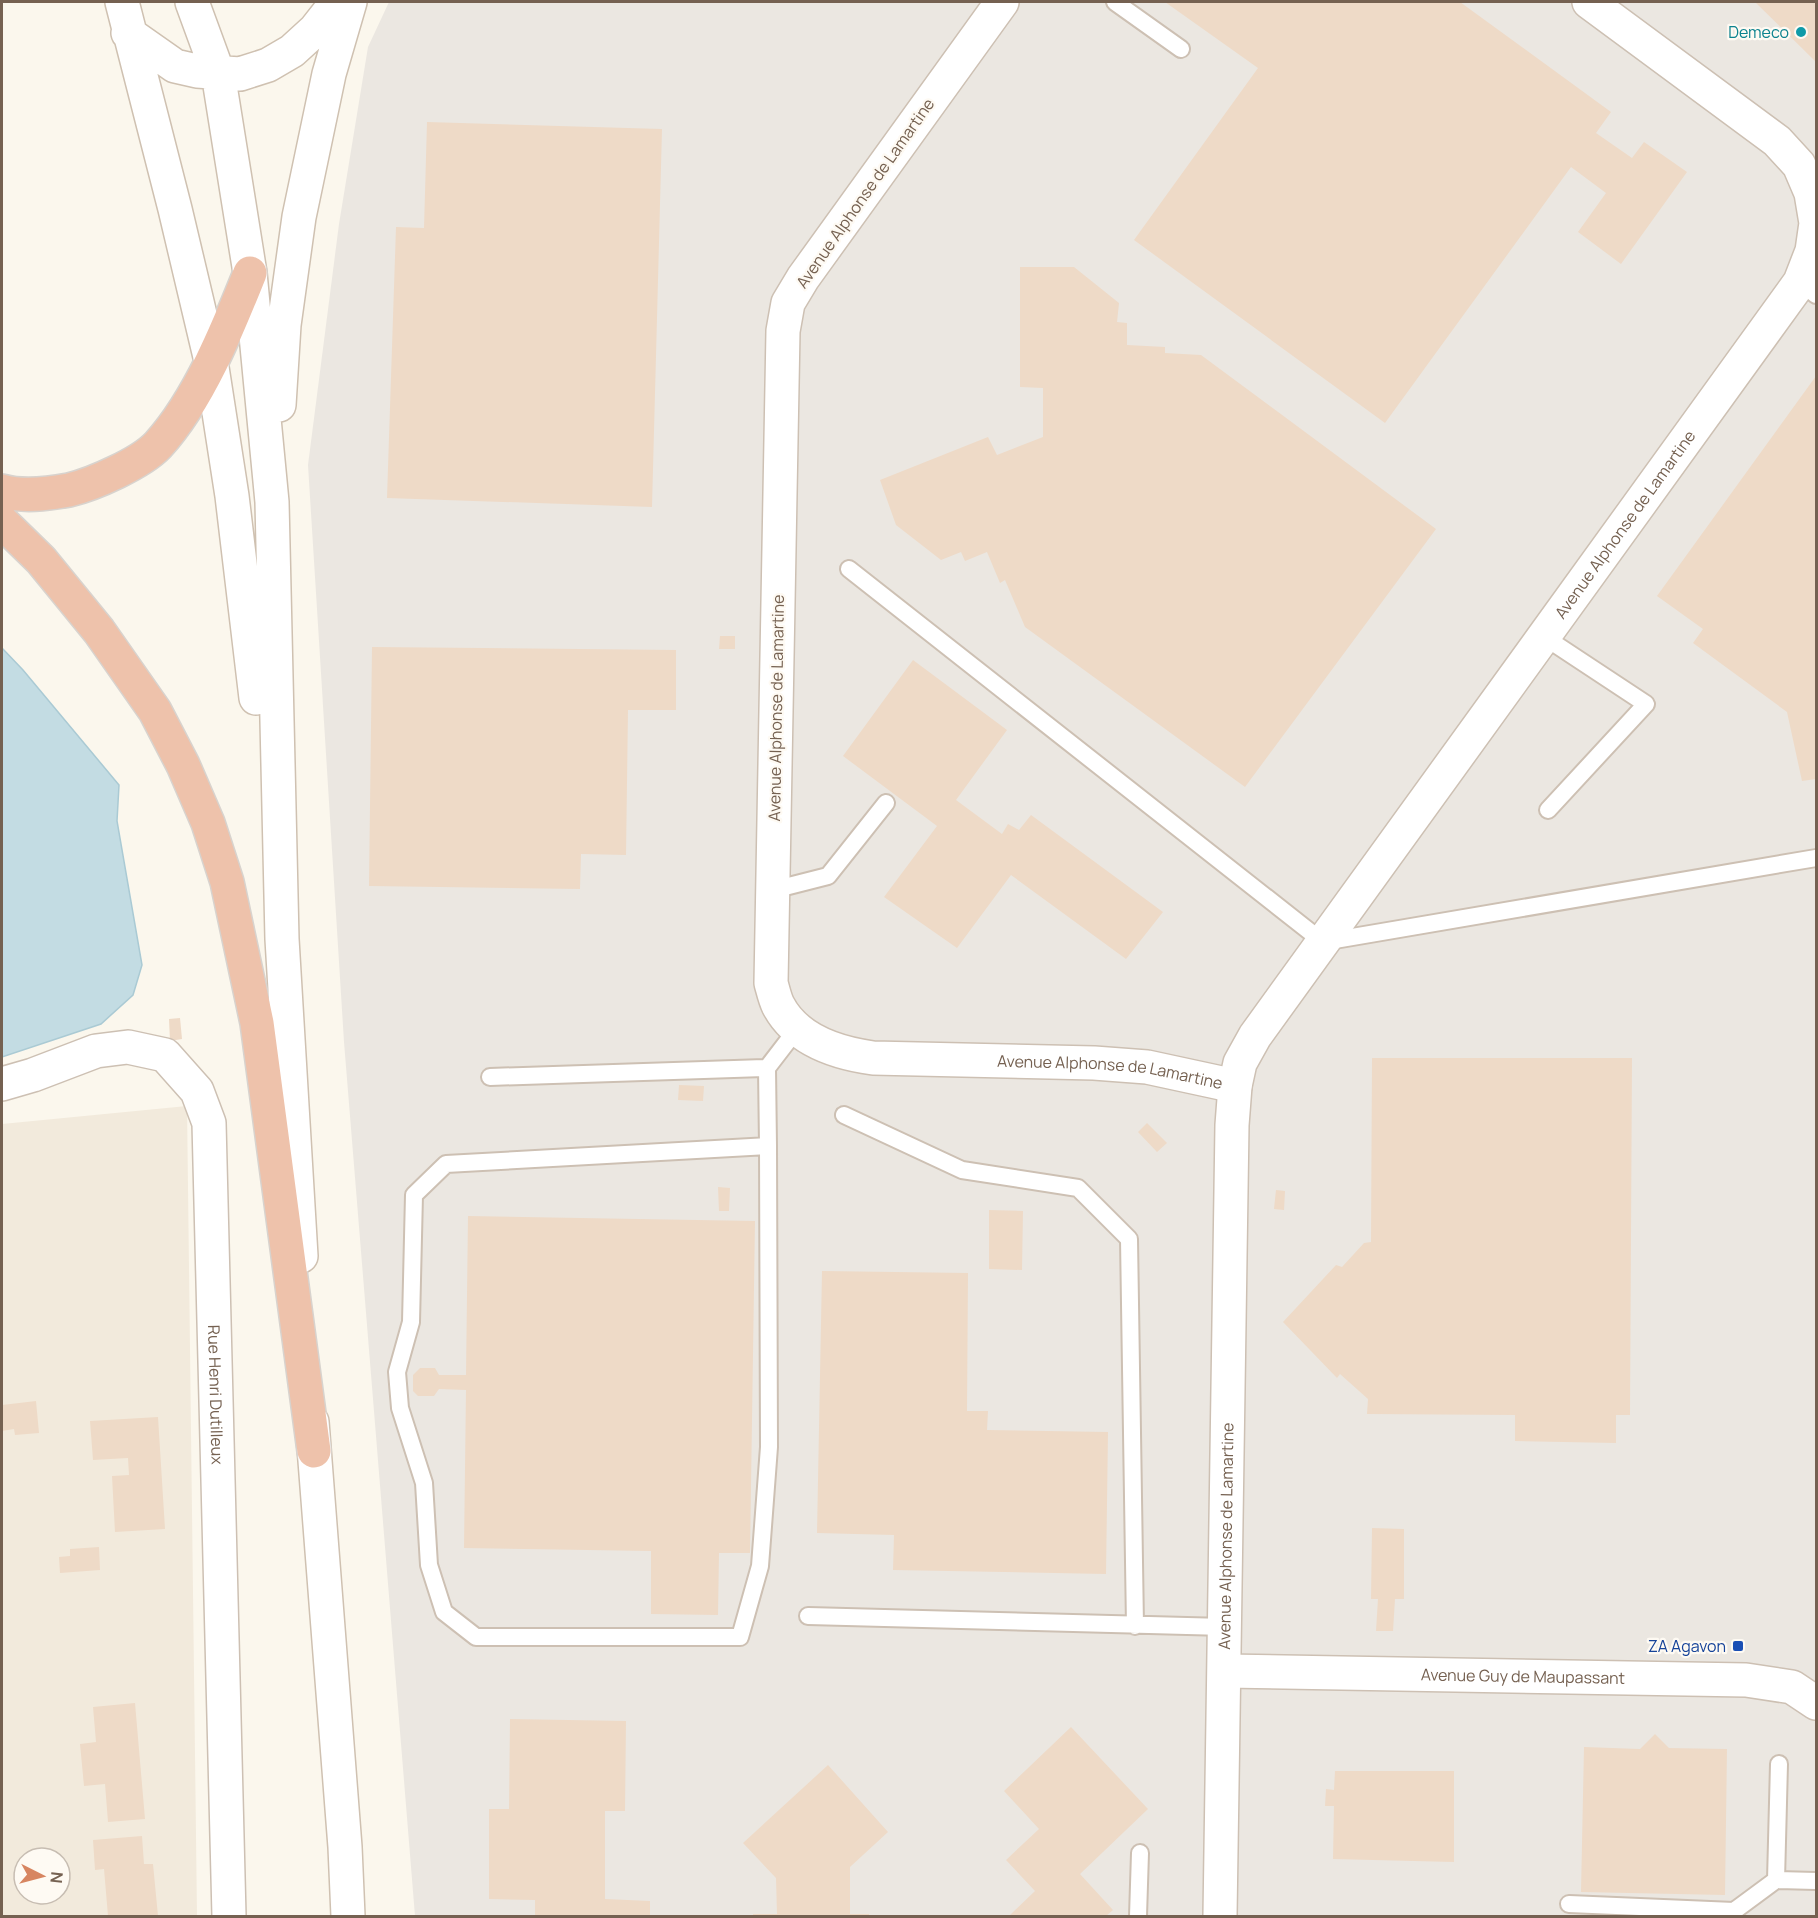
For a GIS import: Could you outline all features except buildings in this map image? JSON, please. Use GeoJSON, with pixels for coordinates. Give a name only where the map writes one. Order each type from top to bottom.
{"type":"FeatureCollection","features":[{"type":"Feature","properties":{"kind":"highway"},"geometry":{"type":"LineString","coordinates":[[2,491],[14,494],[50,494],[87,486],[134,462],[157,447],[186,409],[229,327],[250,273]]}},
{"type":"Feature","properties":{"kind":"highway"},"geometry":{"type":"LineString","coordinates":[[2,522],[41,560],[99,631],[155,711],[183,765],[208,823],[227,882],[257,1023],[314,1451]]}},
{"type":"Feature","properties":{"kind":"street"},"geometry":{"type":"LineString","coordinates":[[122,2],[211,361],[232,496],[250,638],[282,939]]}},
{"type":"Feature","properties":{"kind":"street"},"geometry":{"type":"LineString","coordinates":[[192,2],[219,73],[250,273],[272,502],[282,939],[314,1451],[345,1847],[348,1917]]}},
{"type":"Feature","properties":{"kind":"street"},"geometry":{"type":"LineString","coordinates":[[128,33],[175,66],[197,71],[240,74],[268,65],[292,51],[315,30],[337,2]]}},
{"type":"Feature","properties":{"kind":"street"},"geometry":{"type":"LineString","coordinates":[[272,502],[284,325],[299,217],[329,74],[350,2]]}},
{"type":"Feature","properties":{"kind":"street","name":"Avenue Alphonse de Lamartine"},"geometry":{"type":"LineString","coordinates":[[1002,2],[803,278],[788,303],[783,331],[771,983],[778,1006],[797,1029],[821,1044],[847,1055],[873,1058],[1094,1063],[1147,1068],[1235,1086]]}},
{"type":"Feature","properties":{"kind":"street","name":"Avenue Alphonse de Lamartine"},"geometry":{"type":"LineString","coordinates":[[1220,1917],[1232,1125],[1235,1086],[1240,1063],[1255,1036],[1543,636],[1808,289],[1816,223],[1811,192],[1799,165],[1777,141],[1589,2]]}},
{"type":"Feature","properties":{"kind":"street","name":"Rue Henri Dutilleux"},"geometry":{"type":"LineString","coordinates":[[2,1084],[96,1051],[128,1047],[165,1055],[197,1091],[209,1123],[229,1917]]}},
{"type":"Feature","properties":{"kind":"street","name":"Avenue Guy de Maupassant"},"geometry":{"type":"LineString","coordinates":[[1225,1671],[1746,1680],[1792,1687],[1816,1702]]}},
{"type":"Feature","properties":{"kind":"street"},"geometry":{"type":"LineString","coordinates":[[345,1847],[357,1917]]}},
{"type":"Feature","properties":{"kind":"lane"},"geometry":{"type":"LineString","coordinates":[[1115,2],[1181,49]]}},
{"type":"Feature","properties":{"kind":"lane"},"geometry":{"type":"LineString","coordinates":[[849,569],[1323,942],[1816,858]]}},
{"type":"Feature","properties":{"kind":"lane"},"geometry":{"type":"LineString","coordinates":[[1543,636],[1646,704],[1548,810]]}},
{"type":"Feature","properties":{"kind":"lane"},"geometry":{"type":"LineString","coordinates":[[773,890],[828,876],[885,804]]}},
{"type":"Feature","properties":{"kind":"lane"},"geometry":{"type":"LineString","coordinates":[[768,1146],[446,1164],[414,1195],[411,1322],[397,1372],[400,1408],[424,1484],[429,1565],[444,1612],[476,1636],[740,1637],[760,1566],[769,1447],[768,1146],[767,1068],[797,1029]]}},
{"type":"Feature","properties":{"kind":"lane"},"geometry":{"type":"LineString","coordinates":[[490,1077],[767,1068]]}},
{"type":"Feature","properties":{"kind":"lane"},"geometry":{"type":"LineString","coordinates":[[844,1115],[962,1170],[1078,1188],[1129,1239],[1135,1626]]}},
{"type":"Feature","properties":{"kind":"lane"},"geometry":{"type":"LineString","coordinates":[[808,1616],[1225,1627]]}},
{"type":"Feature","properties":{"kind":"lane"},"geometry":{"type":"LineString","coordinates":[[1776,1880],[1779,1764]]}},
{"type":"Feature","properties":{"kind":"lane"},"geometry":{"type":"LineString","coordinates":[[1138,1917],[1140,1853]]}},
{"type":"Feature","properties":{"kind":"lane"},"geometry":{"type":"LineString","coordinates":[[1569,1904],[1734,1911],[1776,1880],[1816,1881]]}},
{"type":"Feature","properties":{"kind":"shaded area"},"geometry":{"type":"Polygon","coordinates":[[[389,2],[1816,2],[1816,1916],[415,1916],[344,1042],[308,465],[339,224],[368,47],[389,2]]]}},
{"type":"Feature","properties":{"kind":"shaded area"},"geometry":{"type":"Polygon","coordinates":[[[187,1106],[197,1916],[2,1916],[2,1124],[187,1106]]]}},
{"type":"Feature","properties":{"kind":"water"},"geometry":{"type":"Polygon","coordinates":[[[2,648],[119,785],[117,821],[142,965],[133,995],[101,1024],[2,1057],[2,648]]]}},
{"type":"Feature","properties":{"kind":"place","name":"Demeco"},"geometry":{"type":"Point","coordinates":[1801,32]}},
{"type":"Feature","properties":{"kind":"place","name":"ZA Agavon"},"geometry":{"type":"Point","coordinates":[1738,1646]}}]}
